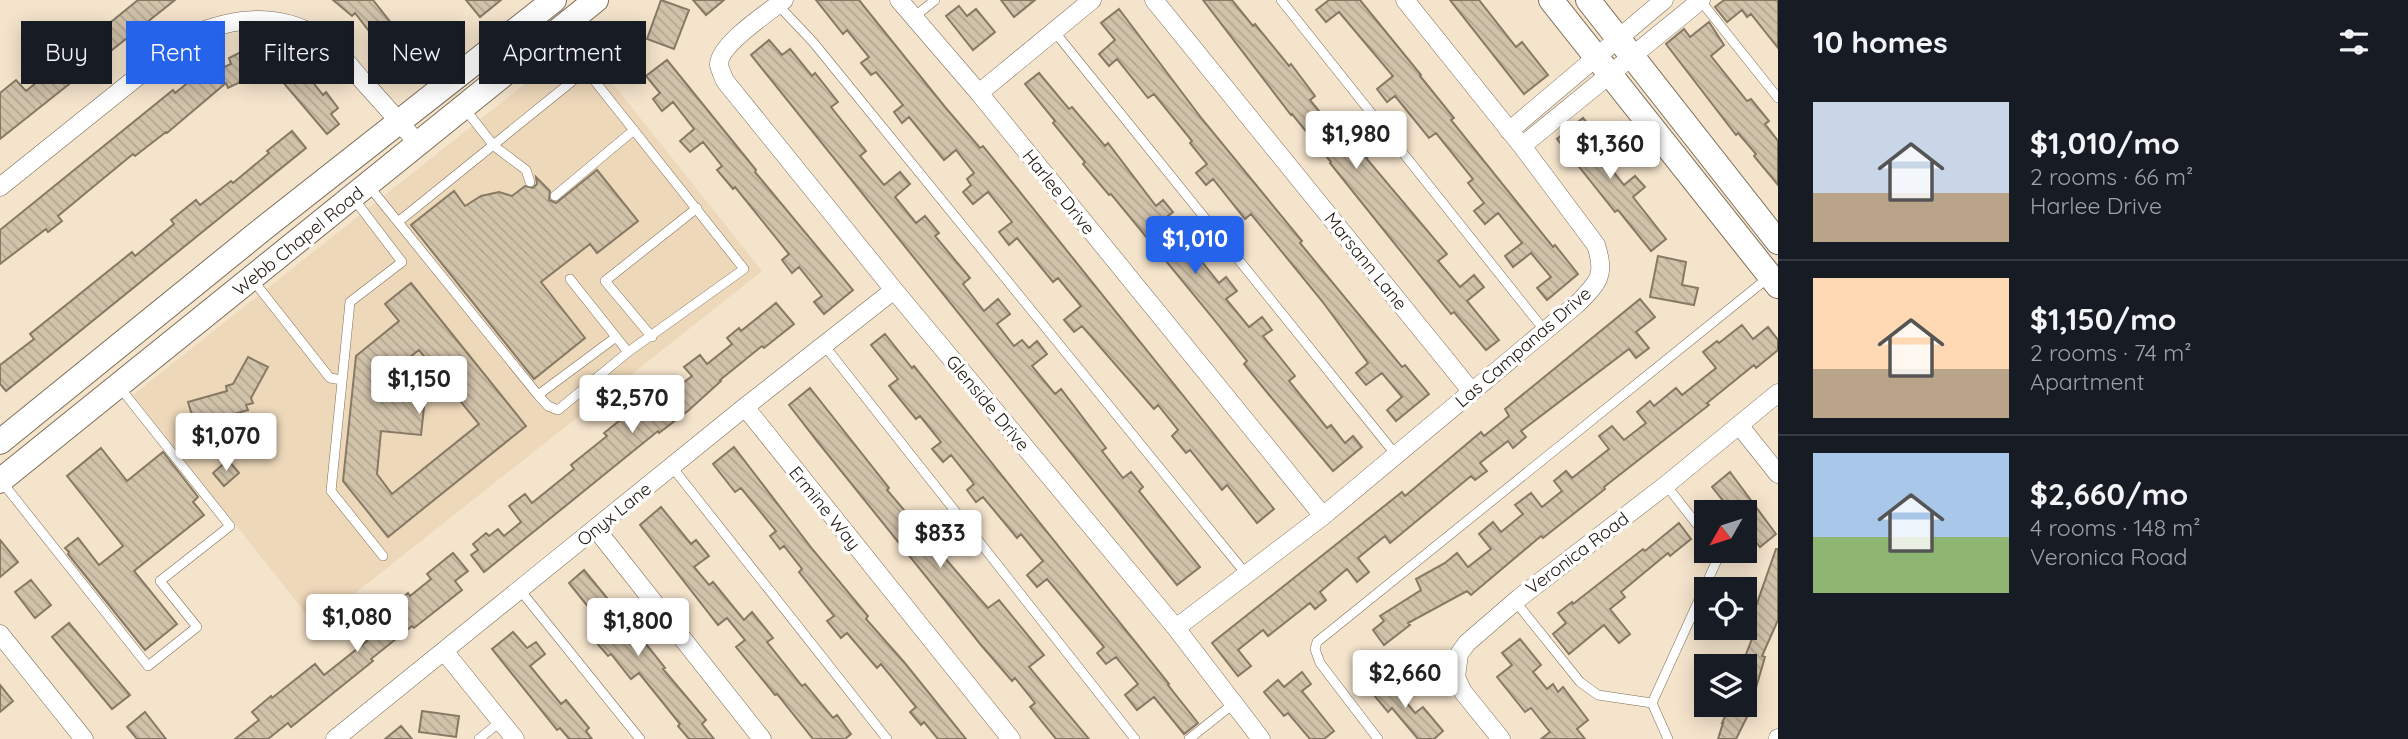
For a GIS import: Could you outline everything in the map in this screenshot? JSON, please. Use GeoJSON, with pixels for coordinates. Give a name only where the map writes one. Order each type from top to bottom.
{"type":"FeatureCollection","features":[{"type":"Feature","properties":{"kind":"main road","name":"Webb Chapel Road"},"geometry":{"type":"LineString","coordinates":[[570,21],[596,0]]}},
{"type":"Feature","properties":{"kind":"main road"},"geometry":{"type":"LineString","coordinates":[[1551,0],[1774,281]]}},
{"type":"Feature","properties":{"kind":"main road"},"geometry":{"type":"LineString","coordinates":[[1588,0],[1778,242]]}},
{"type":"Feature","properties":{"kind":"main road","name":"Webb Chapel Road"},"geometry":{"type":"LineString","coordinates":[[0,442],[549,2]]}},
{"type":"Feature","properties":{"kind":"main road","name":"Webb Chapel Road"},"geometry":{"type":"LineString","coordinates":[[0,480],[492,84]]}},
{"type":"Feature","properties":{"kind":"main road"},"geometry":{"type":"LineString","coordinates":[[334,174],[360,191]]}},
{"type":"Feature","properties":{"kind":"main road"},"geometry":{"type":"LineString","coordinates":[[107,354],[127,378]]}},
{"type":"Feature","properties":{"kind":"street","name":"Harlee Drive"},"geometry":{"type":"LineString","coordinates":[[899,0],[979,93],[1324,516]]}},
{"type":"Feature","properties":{"kind":"street"},"geometry":{"type":"LineString","coordinates":[[979,93],[1092,0]]}},
{"type":"Feature","properties":{"kind":"street","name":"Marsann Lane"},"geometry":{"type":"LineString","coordinates":[[1154,0],[1472,392]]}},
{"type":"Feature","properties":{"kind":"street","name":"Las Campanas Drive"},"geometry":{"type":"LineString","coordinates":[[1175,628],[1324,516],[1545,331],[1593,288],[1601,275],[1601,260],[1596,245],[1405,0]]}},
{"type":"Feature","properties":{"kind":"street"},"geometry":{"type":"LineString","coordinates":[[1625,47],[1664,0]]}},
{"type":"Feature","properties":{"kind":"street"},"geometry":{"type":"LineString","coordinates":[[1509,131],[1625,47],[1700,0]]}},
{"type":"Feature","properties":{"kind":"street"},"geometry":{"type":"LineString","coordinates":[[549,2],[562,21]]}},
{"type":"Feature","properties":{"kind":"street","name":"Glenside Drive"},"geometry":{"type":"LineString","coordinates":[[779,2],[734,40],[721,55],[719,65],[724,81],[1175,628],[1261,739]]}},
{"type":"Feature","properties":{"kind":"street"},"geometry":{"type":"LineString","coordinates":[[0,187],[187,37],[215,25],[247,18],[280,22],[306,30],[331,44],[418,144]]}},
{"type":"Feature","properties":{"kind":"street"},"geometry":{"type":"LineString","coordinates":[[1521,146],[1602,66]]}},
{"type":"Feature","properties":{"kind":"street","name":"Onyx Lane"},"geometry":{"type":"LineString","coordinates":[[334,739],[894,290]]}},
{"type":"Feature","properties":{"kind":"street","name":"Veronica Road"},"geometry":{"type":"LineString","coordinates":[[1501,739],[1462,692],[1456,677],[1459,654],[1467,643],[1778,393]]}},
{"type":"Feature","properties":{"kind":"street","name":"Ermine Way"},"geometry":{"type":"LineString","coordinates":[[745,407],[1011,739]]}},
{"type":"Feature","properties":{"kind":"street"},"geometry":{"type":"LineString","coordinates":[[1739,425],[1778,474]]}},
{"type":"Feature","properties":{"kind":"street"},"geometry":{"type":"LineString","coordinates":[[596,529],[762,739]]}},
{"type":"Feature","properties":{"kind":"street"},"geometry":{"type":"LineString","coordinates":[[0,634],[84,739]]}},
{"type":"Feature","properties":{"kind":"street"},"geometry":{"type":"LineString","coordinates":[[444,651],[515,739]]}},
{"type":"Feature","properties":{"kind":"lane"},"geometry":{"type":"LineString","coordinates":[[914,17],[935,0]]}},
{"type":"Feature","properties":{"kind":"lane"},"geometry":{"type":"LineString","coordinates":[[1280,0],[1545,331]]}},
{"type":"Feature","properties":{"kind":"lane"},"geometry":{"type":"LineString","coordinates":[[1700,0],[1778,98]]}},
{"type":"Feature","properties":{"kind":"lane"},"geometry":{"type":"LineString","coordinates":[[779,2],[1246,574]]}},
{"type":"Feature","properties":{"kind":"lane"},"geometry":{"type":"LineString","coordinates":[[1054,31],[1396,455]]}},
{"type":"Feature","properties":{"kind":"lane"},"geometry":{"type":"LineString","coordinates":[[398,222],[570,84]]}},
{"type":"Feature","properties":{"kind":"lane"},"geometry":{"type":"LineString","coordinates":[[360,191],[398,222],[538,395],[548,406],[558,410],[628,352],[744,269],[597,84]]}},
{"type":"Feature","properties":{"kind":"lane"},"geometry":{"type":"LineString","coordinates":[[463,107],[494,146],[526,170],[530,182]]}},
{"type":"Feature","properties":{"kind":"lane"},"geometry":{"type":"LineString","coordinates":[[555,196],[634,130]]}},
{"type":"Feature","properties":{"kind":"lane"},"geometry":{"type":"LineString","coordinates":[[360,191],[402,262],[350,302],[331,491],[383,556]]}},
{"type":"Feature","properties":{"kind":"lane"},"geometry":{"type":"LineString","coordinates":[[652,337],[606,281],[696,208]]}},
{"type":"Feature","properties":{"kind":"lane"},"geometry":{"type":"LineString","coordinates":[[251,278],[330,378],[342,380]]}},
{"type":"Feature","properties":{"kind":"lane"},"geometry":{"type":"LineString","coordinates":[[570,279],[628,352]]}},
{"type":"Feature","properties":{"kind":"lane"},"geometry":{"type":"LineString","coordinates":[[1378,739],[1322,667],[1316,654],[1317,642],[1774,281]]}},
{"type":"Feature","properties":{"kind":"lane"},"geometry":{"type":"LineString","coordinates":[[538,395],[616,337]]}},
{"type":"Feature","properties":{"kind":"lane"},"geometry":{"type":"LineString","coordinates":[[824,345],[1135,739]]}},
{"type":"Feature","properties":{"kind":"lane"},"geometry":{"type":"LineString","coordinates":[[0,480],[148,666],[197,627],[160,581],[230,526],[125,394],[127,378]]}},
{"type":"Feature","properties":{"kind":"lane"},"geometry":{"type":"LineString","coordinates":[[672,467],[887,739]]}},
{"type":"Feature","properties":{"kind":"lane"},"geometry":{"type":"LineString","coordinates":[[1666,485],[1694,521]]}},
{"type":"Feature","properties":{"kind":"lane"},"geometry":{"type":"LineString","coordinates":[[1668,739],[1652,703],[1715,564]]}},
{"type":"Feature","properties":{"kind":"lane"},"geometry":{"type":"LineString","coordinates":[[520,590],[640,739]]}},
{"type":"Feature","properties":{"kind":"lane"},"geometry":{"type":"LineString","coordinates":[[1516,601],[1580,682],[1598,695],[1652,703]]}},
{"type":"Feature","properties":{"kind":"lane"},"geometry":{"type":"LineString","coordinates":[[1189,739],[1233,704]]}},
{"type":"Feature","properties":{"kind":"lane"},"geometry":{"type":"LineString","coordinates":[[479,739],[501,721]]}},
{"type":"Feature","properties":{"kind":"shaded area"},"geometry":{"type":"Polygon","coordinates":[[[525,84],[613,84],[762,271],[315,625],[133,395],[525,84]]]}},
{"type":"Feature","properties":{"kind":"building"},"geometry":{"type":"Polygon","coordinates":[[[138,0],[175,0],[149,21],[126,21],[126,39],[112,50],[112,21],[138,0]]]}},
{"type":"Feature","properties":{"kind":"building"},"geometry":{"type":"Polygon","coordinates":[[[333,0],[373,0],[390,21],[368,21],[368,30],[355,13],[352,16],[333,0]]]}},
{"type":"Feature","properties":{"kind":"building"},"geometry":{"type":"Polygon","coordinates":[[[466,0],[501,0],[480,17],[466,0]]]}},
{"type":"Feature","properties":{"kind":"building"},"geometry":{"type":"Polygon","coordinates":[[[661,0],[689,10],[674,49],[647,39],[661,0]]]}},
{"type":"Feature","properties":{"kind":"building"},"geometry":{"type":"Polygon","coordinates":[[[693,0],[724,0],[706,15],[693,0]]]}},
{"type":"Feature","properties":{"kind":"building"},"geometry":{"type":"Polygon","coordinates":[[[816,0],[859,0],[945,107],[980,148],[983,146],[1274,509],[1257,523],[1227,485],[1222,490],[1190,450],[1186,453],[1172,436],[1178,430],[1158,405],[1154,409],[1082,326],[1074,332],[1064,320],[1081,306],[1058,278],[1053,282],[1017,238],[1009,245],[999,232],[1012,222],[988,192],[973,204],[963,192],[971,185],[967,179],[974,173],[956,150],[944,160],[909,117],[902,123],[894,112],[903,105],[876,72],[871,75],[861,63],[869,57],[847,30],[843,34],[816,0]]]}},
{"type":"Feature","properties":{"kind":"building"},"geometry":{"type":"Polygon","coordinates":[[[1001,0],[1035,0],[1014,17],[1001,0]]]}},
{"type":"Feature","properties":{"kind":"building"},"geometry":{"type":"Polygon","coordinates":[[[1203,0],[1232,0],[1289,66],[1291,64],[1315,96],[1310,100],[1349,148],[1360,139],[1371,154],[1366,158],[1447,254],[1438,261],[1460,287],[1474,275],[1484,287],[1467,301],[1499,340],[1486,350],[1454,312],[1451,314],[1291,115],[1203,0]]]}},
{"type":"Feature","properties":{"kind":"building"},"geometry":{"type":"Polygon","coordinates":[[[1329,0],[1360,0],[1454,118],[1451,120],[1553,247],[1555,245],[1578,274],[1547,300],[1537,288],[1551,277],[1531,253],[1513,267],[1505,256],[1522,243],[1498,213],[1485,224],[1474,211],[1484,203],[1468,183],[1473,179],[1436,133],[1429,138],[1395,96],[1387,102],[1377,89],[1393,76],[1339,12],[1326,22],[1316,10],[1329,0]]]}},
{"type":"Feature","properties":{"kind":"building"},"geometry":{"type":"Polygon","coordinates":[[[1450,0],[1479,0],[1516,47],[1522,42],[1548,75],[1524,94],[1450,0]]]}},
{"type":"Feature","properties":{"kind":"building"},"geometry":{"type":"Polygon","coordinates":[[[1724,0],[1778,0],[1778,48],[1751,14],[1747,17],[1742,10],[1727,22],[1715,7],[1724,0]]]}},
{"type":"Feature","properties":{"kind":"building"},"geometry":{"type":"Polygon","coordinates":[[[959,6],[967,16],[976,9],[995,32],[973,50],[946,16],[959,6]]]}},
{"type":"Feature","properties":{"kind":"building"},"geometry":{"type":"Polygon","coordinates":[[[1119,9],[1202,119],[1302,241],[1300,243],[1402,367],[1405,365],[1429,394],[1396,421],[1387,410],[1402,397],[1382,373],[1366,385],[1356,373],[1368,363],[1322,301],[1251,214],[1245,219],[1213,179],[1206,185],[1196,173],[1207,164],[1154,94],[1148,98],[1117,59],[1109,66],[1099,54],[1115,40],[1101,23],[1119,9]]]}},
{"type":"Feature","properties":{"kind":"building"},"geometry":{"type":"Polygon","coordinates":[[[1709,22],[1724,45],[1711,56],[1747,101],[1751,99],[1769,121],[1765,124],[1778,141],[1778,185],[1666,44],[1684,29],[1690,37],[1709,22]]]}},
{"type":"Feature","properties":{"kind":"building"},"geometry":{"type":"Polygon","coordinates":[[[769,40],[782,55],[790,49],[812,76],[815,73],[838,102],[831,107],[866,151],[860,156],[884,185],[900,172],[910,184],[895,197],[916,223],[925,216],[939,233],[935,236],[970,278],[963,284],[984,311],[998,299],[1010,314],[997,324],[1014,346],[1022,340],[1029,348],[1037,341],[1047,354],[1032,366],[1055,394],[1061,389],[1106,448],[1102,451],[1123,478],[1131,472],[1143,487],[1139,491],[1200,567],[1177,585],[751,55],[769,40]]]}},
{"type":"Feature","properties":{"kind":"building"},"geometry":{"type":"Polygon","coordinates":[[[239,53],[239,83],[228,88],[225,84],[225,67],[231,64],[229,58],[239,53]]]}},
{"type":"Feature","properties":{"kind":"building"},"geometry":{"type":"Polygon","coordinates":[[[667,60],[853,290],[824,314],[814,302],[822,296],[799,267],[792,273],[782,260],[789,254],[735,187],[733,189],[717,170],[722,166],[703,142],[690,152],[680,141],[694,129],[673,102],[662,111],[653,99],[660,93],[646,76],[667,60]]]}},
{"type":"Feature","properties":{"kind":"building"},"geometry":{"type":"Polygon","coordinates":[[[1039,73],[1105,146],[1108,143],[1156,206],[1163,200],[1173,212],[1159,223],[1180,249],[1196,237],[1207,251],[1199,258],[1219,283],[1226,277],[1237,291],[1226,299],[1249,327],[1262,317],[1272,330],[1263,336],[1295,376],[1289,381],[1327,428],[1331,425],[1345,443],[1353,436],[1362,447],[1333,471],[1244,364],[1247,361],[1216,322],[1111,194],[1109,195],[1083,164],[1085,162],[1025,84],[1039,73]]]}},
{"type":"Feature","properties":{"kind":"building"},"geometry":{"type":"Polygon","coordinates":[[[16,80],[26,91],[35,84],[69,84],[0,139],[0,93],[16,80]]]}},
{"type":"Feature","properties":{"kind":"building"},"geometry":{"type":"Polygon","coordinates":[[[186,84],[225,84],[167,133],[135,156],[133,154],[58,216],[62,221],[48,232],[46,229],[0,264],[0,230],[173,90],[175,93],[186,84]]]}},
{"type":"Feature","properties":{"kind":"building"},"geometry":{"type":"Polygon","coordinates":[[[284,84],[314,84],[323,95],[326,92],[338,108],[331,114],[339,124],[327,134],[284,84]]]}},
{"type":"Feature","properties":{"kind":"building"},"geometry":{"type":"Polygon","coordinates":[[[1583,118],[1610,151],[1602,157],[1624,185],[1635,176],[1645,187],[1633,197],[1666,239],[1651,251],[1618,210],[1615,212],[1557,139],[1583,118]]]}},
{"type":"Feature","properties":{"kind":"building"},"geometry":{"type":"Polygon","coordinates":[[[292,131],[306,148],[6,391],[0,384],[0,365],[34,339],[30,334],[132,252],[135,256],[174,224],[171,220],[196,200],[200,205],[231,181],[233,183],[292,131]]]}},
{"type":"Feature","properties":{"kind":"building"},"geometry":{"type":"Polygon","coordinates":[[[597,170],[638,221],[597,253],[590,244],[541,282],[585,338],[534,379],[411,225],[454,191],[465,206],[481,196],[499,192],[512,196],[525,186],[533,188],[537,184],[536,177],[550,191],[549,200],[556,203],[597,170]]]}},
{"type":"Feature","properties":{"kind":"building"},"geometry":{"type":"Polygon","coordinates":[[[1658,256],[1686,262],[1682,285],[1698,288],[1694,305],[1650,297],[1658,256]]]}},
{"type":"Feature","properties":{"kind":"building"},"geometry":{"type":"Polygon","coordinates":[[[411,283],[526,426],[388,537],[343,481],[356,356],[399,321],[385,304],[411,283]],[[419,350],[387,375],[385,394],[425,398],[421,435],[381,431],[377,474],[392,494],[479,424],[419,350]]]}},
{"type":"Feature","properties":{"kind":"building"},"geometry":{"type":"Polygon","coordinates":[[[1640,299],[1655,317],[1636,332],[1649,348],[1636,358],[1629,349],[1521,431],[1526,437],[1513,448],[1508,441],[1480,463],[1487,471],[1475,480],[1471,476],[1390,543],[1385,536],[1358,558],[1369,572],[1357,582],[1347,569],[1320,592],[1326,600],[1315,609],[1310,603],[1268,636],[1263,630],[1238,650],[1251,666],[1238,676],[1212,643],[1402,492],[1405,496],[1481,432],[1484,436],[1509,416],[1505,409],[1640,299]]]}},
{"type":"Feature","properties":{"kind":"building"},"geometry":{"type":"Polygon","coordinates":[[[776,303],[794,324],[764,348],[762,346],[720,380],[689,410],[659,433],[658,431],[484,572],[471,555],[478,550],[473,544],[486,533],[489,536],[498,529],[504,536],[521,522],[509,506],[525,494],[532,503],[574,469],[571,465],[607,436],[604,433],[629,413],[635,420],[692,376],[684,367],[700,355],[707,364],[732,344],[727,338],[739,328],[741,331],[776,303]]]}},
{"type":"Feature","properties":{"kind":"building"},"geometry":{"type":"Polygon","coordinates":[[[1742,325],[1753,339],[1768,327],[1778,340],[1778,350],[1756,368],[1754,365],[1707,403],[1709,405],[1543,538],[1541,536],[1471,595],[1467,591],[1408,623],[1410,625],[1384,645],[1373,630],[1384,621],[1380,616],[1421,590],[1416,579],[1457,553],[1468,567],[1491,549],[1479,534],[1493,522],[1501,532],[1523,514],[1515,505],[1531,493],[1542,507],[1562,491],[1554,481],[1566,471],[1572,478],[1609,449],[1599,436],[1612,426],[1624,440],[1646,423],[1637,412],[1650,401],[1654,406],[1676,388],[1682,395],[1716,368],[1703,352],[1742,325]]]}},
{"type":"Feature","properties":{"kind":"building"},"geometry":{"type":"Polygon","coordinates":[[[885,334],[912,368],[914,366],[1169,684],[1198,723],[1184,734],[1154,697],[1137,710],[1125,695],[1138,684],[1116,657],[1106,664],[1097,653],[1104,647],[1047,579],[1037,587],[1027,575],[1043,561],[1021,534],[1017,538],[983,497],[976,502],[967,490],[974,484],[951,455],[943,462],[932,449],[941,442],[920,416],[916,419],[889,386],[898,379],[871,345],[885,334]]]}},
{"type":"Feature","properties":{"kind":"building"},"geometry":{"type":"Polygon","coordinates":[[[248,357],[268,367],[251,398],[253,403],[246,405],[248,410],[195,425],[188,402],[227,391],[226,386],[233,384],[248,357]]]}},
{"type":"Feature","properties":{"kind":"building"},"geometry":{"type":"Polygon","coordinates":[[[810,388],[889,488],[887,490],[979,598],[988,608],[999,600],[1044,655],[1029,667],[1089,739],[1056,739],[1030,707],[1035,703],[1015,678],[1012,681],[981,645],[817,441],[789,405],[810,388]]]}},
{"type":"Feature","properties":{"kind":"building"},"geometry":{"type":"Polygon","coordinates":[[[734,447],[868,616],[866,619],[966,739],[938,739],[924,722],[921,725],[910,712],[916,707],[881,664],[877,668],[847,633],[841,638],[827,621],[834,616],[799,572],[802,569],[784,546],[780,549],[770,536],[776,531],[741,488],[735,492],[713,464],[734,447]]]}},
{"type":"Feature","properties":{"kind":"building"},"geometry":{"type":"Polygon","coordinates":[[[101,448],[127,481],[163,452],[198,497],[193,502],[204,515],[134,571],[177,624],[145,650],[65,548],[78,538],[99,565],[123,546],[67,476],[101,448]]]}},
{"type":"Feature","properties":{"kind":"building"},"geometry":{"type":"Polygon","coordinates":[[[228,460],[239,473],[224,486],[213,473],[228,460]]]}},
{"type":"Feature","properties":{"kind":"building"},"geometry":{"type":"Polygon","coordinates":[[[1730,472],[1751,500],[1722,500],[1712,487],[1730,472]]]}},
{"type":"Feature","properties":{"kind":"building"},"geometry":{"type":"Polygon","coordinates":[[[661,507],[691,544],[696,540],[709,556],[694,567],[709,585],[713,582],[744,620],[752,612],[773,638],[767,642],[802,686],[805,684],[833,718],[837,715],[851,734],[845,739],[813,739],[736,647],[745,640],[727,618],[718,625],[640,525],[661,507]]]}},
{"type":"Feature","properties":{"kind":"building"},"geometry":{"type":"Polygon","coordinates":[[[1757,508],[1776,534],[1760,547],[1757,543],[1757,508]]]}},
{"type":"Feature","properties":{"kind":"building"},"geometry":{"type":"Polygon","coordinates":[[[1679,523],[1691,539],[1670,556],[1668,553],[1621,592],[1625,597],[1610,609],[1630,634],[1619,643],[1604,625],[1569,654],[1553,634],[1566,623],[1558,613],[1643,549],[1645,551],[1679,523]]]}},
{"type":"Feature","properties":{"kind":"building"},"geometry":{"type":"Polygon","coordinates":[[[0,540],[18,562],[0,577],[0,540]]]}},
{"type":"Feature","properties":{"kind":"building"},"geometry":{"type":"Polygon","coordinates":[[[1778,549],[1778,620],[1762,656],[1765,657],[1757,684],[1757,654],[1746,654],[1752,640],[1757,640],[1757,603],[1778,549]]]}},
{"type":"Feature","properties":{"kind":"building"},"geometry":{"type":"Polygon","coordinates":[[[453,553],[468,571],[455,581],[462,590],[414,628],[412,626],[291,727],[288,723],[268,739],[235,739],[259,720],[252,712],[271,696],[272,698],[315,664],[324,675],[367,641],[362,634],[396,607],[394,604],[408,593],[410,596],[431,579],[427,574],[453,553]]]}},
{"type":"Feature","properties":{"kind":"building"},"geometry":{"type":"Polygon","coordinates":[[[584,570],[625,620],[621,624],[637,643],[642,639],[665,668],[663,669],[706,720],[702,724],[714,739],[689,739],[639,673],[631,679],[611,654],[608,656],[595,641],[604,634],[594,622],[598,619],[569,583],[584,570]]]}},
{"type":"Feature","properties":{"kind":"building"},"geometry":{"type":"Polygon","coordinates":[[[31,580],[51,605],[35,618],[15,592],[31,580]]]}},
{"type":"Feature","properties":{"kind":"building"},"geometry":{"type":"Polygon","coordinates":[[[69,623],[130,695],[112,709],[52,637],[69,623]]]}},
{"type":"Feature","properties":{"kind":"building"},"geometry":{"type":"Polygon","coordinates":[[[513,632],[527,648],[536,642],[545,654],[530,666],[561,704],[566,700],[589,728],[586,731],[592,739],[569,739],[560,728],[557,730],[492,649],[513,632]]]}},
{"type":"Feature","properties":{"kind":"building"},"geometry":{"type":"Polygon","coordinates":[[[1520,639],[1541,665],[1533,672],[1547,689],[1553,684],[1558,692],[1563,687],[1588,720],[1577,729],[1585,739],[1541,739],[1550,732],[1531,708],[1525,712],[1497,677],[1512,665],[1502,653],[1520,639]]]}},
{"type":"Feature","properties":{"kind":"building"},"geometry":{"type":"Polygon","coordinates":[[[1302,672],[1311,684],[1302,691],[1334,731],[1324,739],[1310,739],[1288,713],[1284,716],[1264,692],[1278,680],[1284,687],[1302,672]]]}},
{"type":"Feature","properties":{"kind":"building"},"geometry":{"type":"Polygon","coordinates":[[[1384,675],[1415,713],[1423,707],[1443,731],[1434,739],[1418,739],[1392,708],[1388,712],[1368,688],[1384,675]]]}},
{"type":"Feature","properties":{"kind":"building"},"geometry":{"type":"Polygon","coordinates":[[[0,685],[13,701],[0,712],[0,685]]]}},
{"type":"Feature","properties":{"kind":"building"},"geometry":{"type":"Polygon","coordinates":[[[422,711],[459,716],[456,737],[419,732],[422,711]]]}},
{"type":"Feature","properties":{"kind":"building"},"geometry":{"type":"Polygon","coordinates":[[[145,712],[166,739],[137,739],[127,727],[145,712]]]}},
{"type":"Feature","properties":{"kind":"building"},"geometry":{"type":"Polygon","coordinates":[[[1725,717],[1747,717],[1736,739],[1718,739],[1725,717]]]}},
{"type":"Feature","properties":{"kind":"building"},"geometry":{"type":"Polygon","coordinates":[[[401,726],[412,739],[385,739],[401,726]]]}}]}
